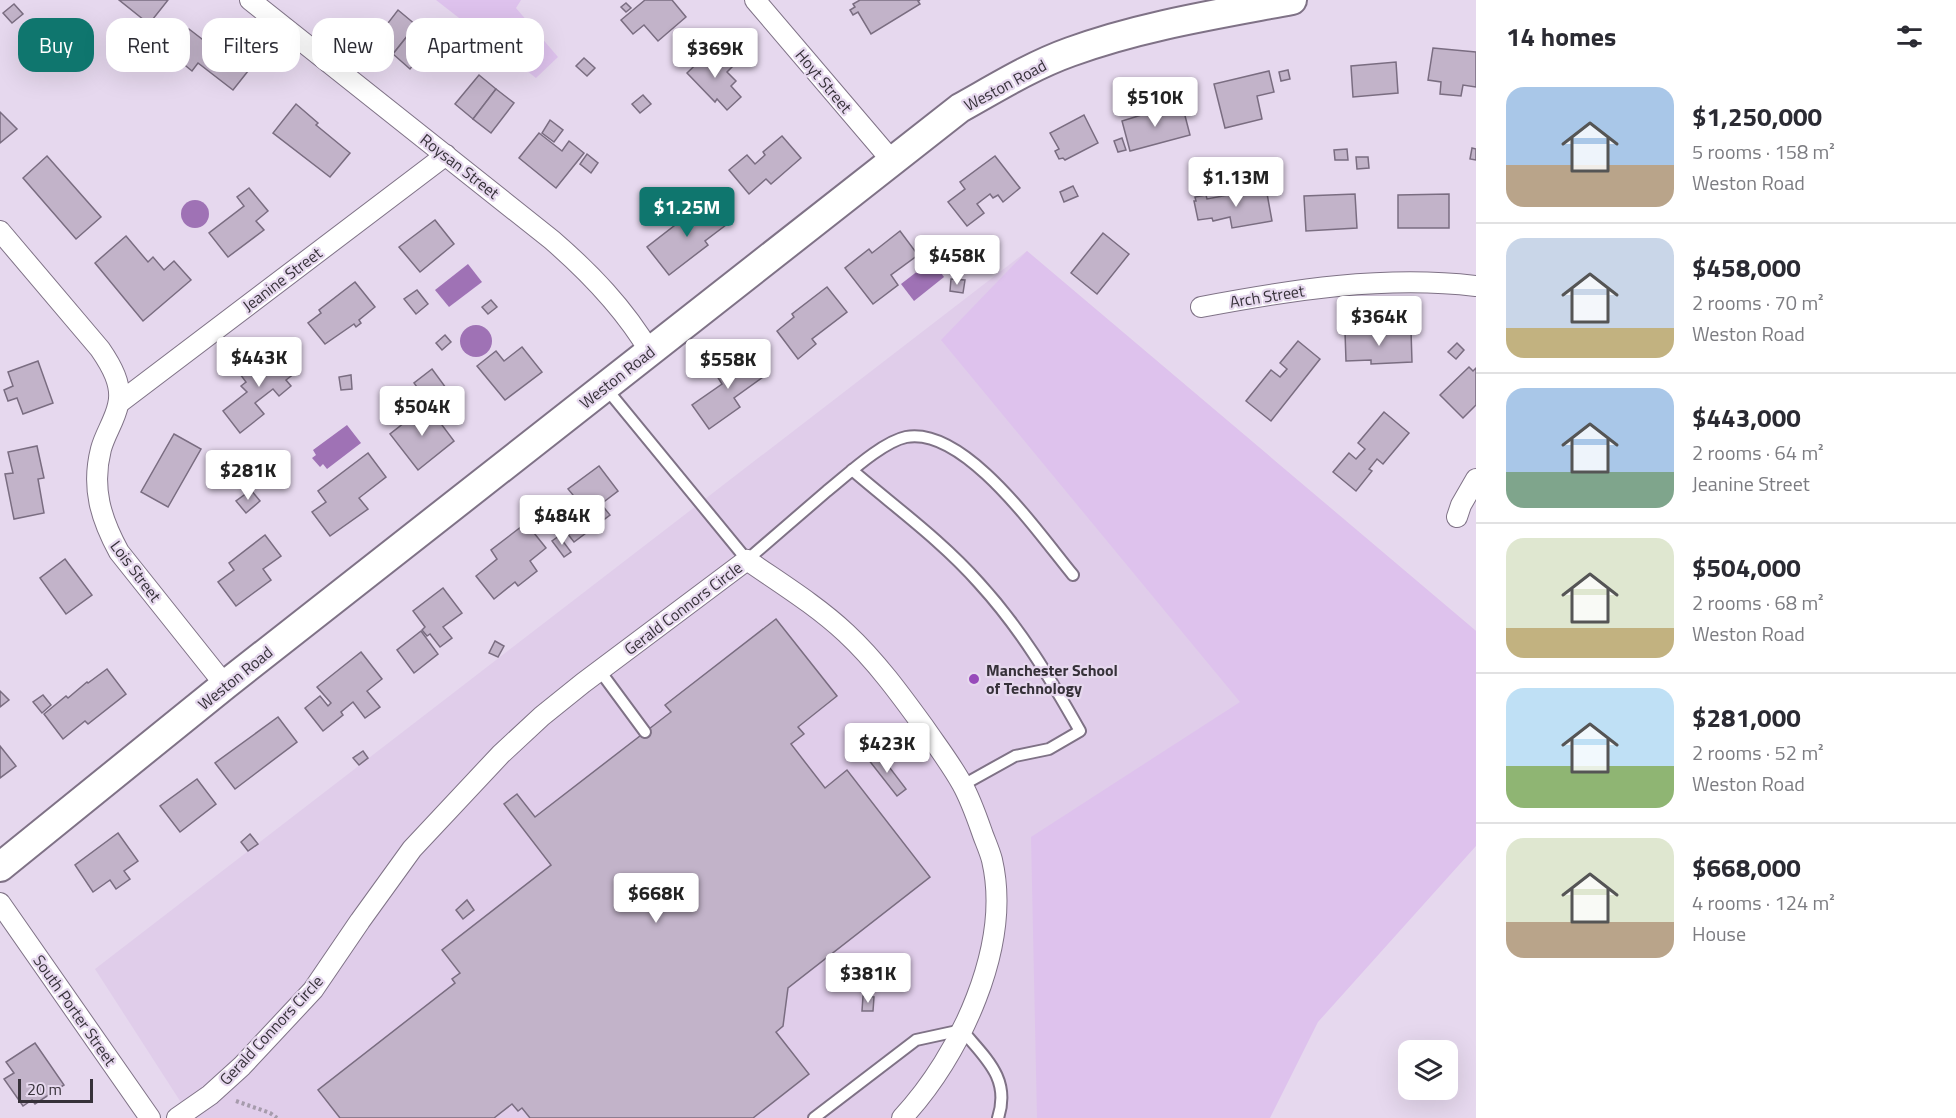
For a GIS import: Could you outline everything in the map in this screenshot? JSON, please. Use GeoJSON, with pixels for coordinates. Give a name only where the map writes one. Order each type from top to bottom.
{"type":"FeatureCollection","features":[{"type":"Feature","properties":{"kind":"street","name":"Roysan Street"},"geometry":{"type":"LineString","coordinates":[[249,0],[552,240],[577,262],[625,314],[650,352]]}},
{"type":"Feature","properties":{"kind":"street","name":"Hoyt Street"},"geometry":{"type":"LineString","coordinates":[[754,0],[892,162]]}},
{"type":"Feature","properties":{"kind":"street","name":"Weston Road"},"geometry":{"type":"LineString","coordinates":[[0,867],[225,685],[960,108],[1014,77],[1069,52],[1124,35],[1292,0]]}},
{"type":"Feature","properties":{"kind":"street","name":"Jeanine Street"},"geometry":{"type":"LineString","coordinates":[[119,403],[446,155]]}},
{"type":"Feature","properties":{"kind":"street"},"geometry":{"type":"LineString","coordinates":[[0,231],[112,366],[118,384],[119,403]]}},
{"type":"Feature","properties":{"kind":"street","name":"Arch Street"},"geometry":{"type":"LineString","coordinates":[[1202,307],[1274,293],[1367,284],[1432,282],[1476,286]]}},
{"type":"Feature","properties":{"kind":"street","name":"Lois Street"},"geometry":{"type":"LineString","coordinates":[[119,403],[101,449],[98,478],[99,505],[106,528],[119,552],[225,685]]}},
{"type":"Feature","properties":{"kind":"street"},"geometry":{"type":"LineString","coordinates":[[1457,517],[1476,479]]}},
{"type":"Feature","properties":{"kind":"street","name":"Gerald Connors Circle"},"geometry":{"type":"LineString","coordinates":[[177,1118],[210,1095],[242,1066],[313,990],[412,849],[501,754],[542,716],[747,560],[809,603],[873,660],[902,696],[963,785],[992,860],[996,889],[995,925],[989,962],[978,995],[962,1030],[939,1069],[902,1118]]}},
{"type":"Feature","properties":{"kind":"street","name":"South Porter Street"},"geometry":{"type":"LineString","coordinates":[[0,903],[150,1118]]}},
{"type":"Feature","properties":{"kind":"lane"},"geometry":{"type":"LineString","coordinates":[[605,387],[747,560],[852,470],[889,443],[904,437],[922,435],[972,460],[996,482],[1073,575]]}},
{"type":"Feature","properties":{"kind":"lane"},"geometry":{"type":"LineString","coordinates":[[852,470],[948,552],[979,582],[1040,661],[1080,731],[1049,749],[1015,756],[963,785]]}},
{"type":"Feature","properties":{"kind":"lane"},"geometry":{"type":"LineString","coordinates":[[600,671],[645,732]]}},
{"type":"Feature","properties":{"kind":"lane"},"geometry":{"type":"LineString","coordinates":[[814,1118],[916,1040],[962,1030],[996,1072],[1002,1089],[1002,1107],[998,1118]]}},
{"type":"Feature","properties":{"kind":"path"},"geometry":{"type":"LineString","coordinates":[[235,1101],[270,1113],[277,1118]]}},
{"type":"Feature","properties":{"kind":"shaded area"},"geometry":{"type":"Polygon","coordinates":[[[436,0],[521,0],[516,8],[525,18],[459,18],[436,0]]]}},
{"type":"Feature","properties":{"kind":"shaded area"},"geometry":{"type":"Polygon","coordinates":[[[544,41],[558,57],[544,70],[544,41]]]}},
{"type":"Feature","properties":{"kind":"shaded area"},"geometry":{"type":"Polygon","coordinates":[[[528,72],[542,72],[536,78],[528,72]]]}},
{"type":"Feature","properties":{"kind":"shaded area"},"geometry":{"type":"Polygon","coordinates":[[[195,200],[205,204],[209,214],[205,224],[195,228],[185,224],[181,214],[185,204],[195,200]]]}},
{"type":"Feature","properties":{"kind":"shaded area","name":"Manchester School of Technology"},"geometry":{"type":"Polygon","coordinates":[[[1027,251],[1476,631],[1088,1118],[191,1118],[95,969],[1027,251]]]}},
{"type":"Feature","properties":{"kind":"shaded area"},"geometry":{"type":"Polygon","coordinates":[[[1027,251],[1476,631],[1476,846],[1318,1022],[1270,1118],[1037,1118],[1031,837],[1240,702],[941,340],[1027,251]]]}},
{"type":"Feature","properties":{"kind":"shaded area"},"geometry":{"type":"Polygon","coordinates":[[[932,260],[944,277],[914,301],[901,284],[932,260]]]}},
{"type":"Feature","properties":{"kind":"shaded area"},"geometry":{"type":"Polygon","coordinates":[[[468,264],[482,282],[449,307],[435,290],[468,264]]]}},
{"type":"Feature","properties":{"kind":"shaded area"},"geometry":{"type":"Polygon","coordinates":[[[476,325],[487,330],[492,341],[487,352],[476,357],[465,352],[460,341],[465,330],[476,325]]]}},
{"type":"Feature","properties":{"kind":"shaded area"},"geometry":{"type":"Polygon","coordinates":[[[347,425],[361,443],[327,469],[323,464],[320,467],[312,458],[316,455],[313,450],[347,425]]]}},
{"type":"Feature","properties":{"kind":"building"},"geometry":{"type":"Polygon","coordinates":[[[119,0],[168,0],[154,18],[142,18],[119,0]]]}},
{"type":"Feature","properties":{"kind":"building"},"geometry":{"type":"Polygon","coordinates":[[[645,0],[672,0],[686,17],[658,41],[644,25],[633,34],[621,20],[645,0]]]}},
{"type":"Feature","properties":{"kind":"building"},"geometry":{"type":"Polygon","coordinates":[[[860,0],[920,0],[918,1],[920,4],[871,34],[858,12],[853,15],[850,10],[855,7],[853,4],[860,0]]]}},
{"type":"Feature","properties":{"kind":"building"},"geometry":{"type":"Polygon","coordinates":[[[626,3],[631,8],[626,12],[621,7],[626,3]]]}},
{"type":"Feature","properties":{"kind":"building"},"geometry":{"type":"Polygon","coordinates":[[[14,4],[23,14],[12,23],[3,13],[14,4]]]}},
{"type":"Feature","properties":{"kind":"building"},"geometry":{"type":"Polygon","coordinates":[[[398,10],[408,18],[406,38],[394,53],[394,18],[392,18],[398,10]]]}},
{"type":"Feature","properties":{"kind":"building"},"geometry":{"type":"Polygon","coordinates":[[[190,30],[202,39],[202,66],[198,63],[192,71],[190,69],[190,30]]]}},
{"type":"Feature","properties":{"kind":"building"},"geometry":{"type":"Polygon","coordinates":[[[406,38],[406,65],[394,53],[406,38]]]}},
{"type":"Feature","properties":{"kind":"building"},"geometry":{"type":"Polygon","coordinates":[[[713,48],[732,67],[727,72],[736,81],[731,86],[741,97],[727,110],[717,99],[715,102],[687,73],[713,48]]]}},
{"type":"Feature","properties":{"kind":"building"},"geometry":{"type":"Polygon","coordinates":[[[1433,48],[1476,52],[1476,87],[1463,85],[1461,96],[1440,94],[1441,82],[1428,80],[1433,48]]]}},
{"type":"Feature","properties":{"kind":"building"},"geometry":{"type":"Polygon","coordinates":[[[584,58],[595,68],[587,76],[576,66],[584,58]]]}},
{"type":"Feature","properties":{"kind":"building"},"geometry":{"type":"Polygon","coordinates":[[[1396,62],[1398,93],[1353,97],[1351,66],[1396,62]]]}},
{"type":"Feature","properties":{"kind":"building"},"geometry":{"type":"Polygon","coordinates":[[[1288,70],[1290,79],[1281,81],[1279,72],[1288,70]]]}},
{"type":"Feature","properties":{"kind":"building"},"geometry":{"type":"Polygon","coordinates":[[[1269,71],[1274,92],[1257,96],[1262,119],[1225,128],[1214,84],[1269,71]]]}},
{"type":"Feature","properties":{"kind":"building"},"geometry":{"type":"Polygon","coordinates":[[[210,72],[247,72],[233,90],[210,72]]]}},
{"type":"Feature","properties":{"kind":"building"},"geometry":{"type":"Polygon","coordinates":[[[479,75],[496,89],[473,119],[455,104],[479,75]]]}},
{"type":"Feature","properties":{"kind":"building"},"geometry":{"type":"Polygon","coordinates":[[[496,89],[514,103],[491,133],[473,119],[496,89]]]}},
{"type":"Feature","properties":{"kind":"building"},"geometry":{"type":"Polygon","coordinates":[[[643,95],[651,104],[640,113],[632,104],[643,95]]]}},
{"type":"Feature","properties":{"kind":"building"},"geometry":{"type":"Polygon","coordinates":[[[296,104],[318,123],[316,125],[350,153],[330,177],[273,133],[296,104]]]}},
{"type":"Feature","properties":{"kind":"building"},"geometry":{"type":"Polygon","coordinates":[[[1164,108],[1166,113],[1183,108],[1190,135],[1130,151],[1122,121],[1164,108]]]}},
{"type":"Feature","properties":{"kind":"building"},"geometry":{"type":"Polygon","coordinates":[[[0,112],[17,129],[0,143],[0,112]]]}},
{"type":"Feature","properties":{"kind":"building"},"geometry":{"type":"Polygon","coordinates":[[[1084,115],[1098,143],[1065,160],[1059,159],[1055,151],[1059,149],[1050,133],[1084,115]]]}},
{"type":"Feature","properties":{"kind":"building"},"geometry":{"type":"Polygon","coordinates":[[[550,120],[563,130],[554,142],[542,133],[550,120]]]}},
{"type":"Feature","properties":{"kind":"building"},"geometry":{"type":"Polygon","coordinates":[[[539,133],[562,151],[569,141],[584,153],[556,188],[519,158],[539,133]]]}},
{"type":"Feature","properties":{"kind":"building"},"geometry":{"type":"Polygon","coordinates":[[[782,136],[801,158],[771,184],[766,179],[749,194],[729,170],[747,155],[755,164],[765,155],[763,152],[782,136]]]}},
{"type":"Feature","properties":{"kind":"building"},"geometry":{"type":"Polygon","coordinates":[[[1122,138],[1126,150],[1118,152],[1114,141],[1122,138]]]}},
{"type":"Feature","properties":{"kind":"building"},"geometry":{"type":"Polygon","coordinates":[[[1472,148],[1476,149],[1476,160],[1470,159],[1472,148]]]}},
{"type":"Feature","properties":{"kind":"building"},"geometry":{"type":"Polygon","coordinates":[[[1347,149],[1348,160],[1335,160],[1334,150],[1347,149]]]}},
{"type":"Feature","properties":{"kind":"building"},"geometry":{"type":"Polygon","coordinates":[[[587,154],[598,163],[591,173],[580,164],[587,154]]]}},
{"type":"Feature","properties":{"kind":"building"},"geometry":{"type":"Polygon","coordinates":[[[47,156],[101,217],[76,239],[23,178],[47,156]]]}},
{"type":"Feature","properties":{"kind":"building"},"geometry":{"type":"Polygon","coordinates":[[[995,156],[1020,188],[1003,202],[998,195],[993,198],[990,194],[977,204],[984,213],[967,226],[948,202],[965,189],[960,182],[995,156]]]}},
{"type":"Feature","properties":{"kind":"building"},"geometry":{"type":"Polygon","coordinates":[[[1356,157],[1368,157],[1369,168],[1357,169],[1356,157]]]}},
{"type":"Feature","properties":{"kind":"building"},"geometry":{"type":"Polygon","coordinates":[[[1073,186],[1078,196],[1064,202],[1060,192],[1073,186]]]}},
{"type":"Feature","properties":{"kind":"building"},"geometry":{"type":"Polygon","coordinates":[[[249,188],[268,211],[256,221],[264,230],[228,257],[209,233],[244,206],[237,197],[249,188]]]}},
{"type":"Feature","properties":{"kind":"building"},"geometry":{"type":"Polygon","coordinates":[[[1266,188],[1272,221],[1232,228],[1230,217],[1213,221],[1212,218],[1198,220],[1195,197],[1206,195],[1207,199],[1266,188]]]}},
{"type":"Feature","properties":{"kind":"building"},"geometry":{"type":"Polygon","coordinates":[[[1355,194],[1357,228],[1306,231],[1304,196],[1355,194]]]}},
{"type":"Feature","properties":{"kind":"building"},"geometry":{"type":"Polygon","coordinates":[[[1449,194],[1449,228],[1398,228],[1398,195],[1449,194]]]}},
{"type":"Feature","properties":{"kind":"building"},"geometry":{"type":"Polygon","coordinates":[[[710,198],[720,211],[711,219],[714,224],[720,219],[726,225],[705,241],[708,245],[669,275],[647,247],[710,198]]]}},
{"type":"Feature","properties":{"kind":"building"},"geometry":{"type":"Polygon","coordinates":[[[435,220],[454,244],[420,272],[399,247],[435,220]]]}},
{"type":"Feature","properties":{"kind":"building"},"geometry":{"type":"Polygon","coordinates":[[[900,231],[918,255],[891,275],[898,285],[873,304],[845,268],[869,249],[872,253],[900,231]]]}},
{"type":"Feature","properties":{"kind":"building"},"geometry":{"type":"Polygon","coordinates":[[[1103,233],[1129,254],[1097,294],[1071,273],[1103,233]]]}},
{"type":"Feature","properties":{"kind":"building"},"geometry":{"type":"Polygon","coordinates":[[[126,236],[148,262],[153,257],[164,270],[174,261],[191,280],[143,321],[95,263],[126,236]]]}},
{"type":"Feature","properties":{"kind":"building"},"geometry":{"type":"Polygon","coordinates":[[[951,279],[965,280],[963,293],[950,291],[951,279]]]}},
{"type":"Feature","properties":{"kind":"building"},"geometry":{"type":"Polygon","coordinates":[[[355,282],[375,307],[359,320],[361,323],[356,327],[354,324],[325,344],[308,323],[321,313],[319,310],[355,282]]]}},
{"type":"Feature","properties":{"kind":"building"},"geometry":{"type":"Polygon","coordinates":[[[827,287],[847,312],[812,339],[816,344],[798,359],[777,331],[794,317],[792,314],[827,287]]]}},
{"type":"Feature","properties":{"kind":"building"},"geometry":{"type":"Polygon","coordinates":[[[417,290],[428,304],[416,314],[404,299],[417,290]]]}},
{"type":"Feature","properties":{"kind":"building"},"geometry":{"type":"Polygon","coordinates":[[[491,300],[497,307],[488,314],[482,307],[491,300]]]}},
{"type":"Feature","properties":{"kind":"building"},"geometry":{"type":"Polygon","coordinates":[[[1411,330],[1412,362],[1371,364],[1371,360],[1346,361],[1345,332],[1411,330]]]}},
{"type":"Feature","properties":{"kind":"building"},"geometry":{"type":"Polygon","coordinates":[[[445,335],[451,342],[442,350],[436,343],[445,335]]]}},
{"type":"Feature","properties":{"kind":"building"},"geometry":{"type":"Polygon","coordinates":[[[1298,341],[1320,359],[1271,421],[1246,401],[1271,370],[1280,377],[1287,369],[1280,363],[1298,341]]]}},
{"type":"Feature","properties":{"kind":"building"},"geometry":{"type":"Polygon","coordinates":[[[1457,343],[1464,350],[1456,359],[1448,352],[1457,343]]]}},
{"type":"Feature","properties":{"kind":"building"},"geometry":{"type":"Polygon","coordinates":[[[522,347],[542,372],[505,400],[477,366],[496,351],[504,361],[522,347]]]}},
{"type":"Feature","properties":{"kind":"building"},"geometry":{"type":"Polygon","coordinates":[[[276,348],[295,373],[286,380],[291,386],[279,396],[273,389],[255,403],[264,414],[240,433],[223,411],[247,392],[241,386],[246,382],[240,374],[276,348]]]}},
{"type":"Feature","properties":{"kind":"building"},"geometry":{"type":"Polygon","coordinates":[[[746,352],[763,377],[734,398],[740,407],[709,429],[692,405],[722,384],[715,373],[746,352]]]}},
{"type":"Feature","properties":{"kind":"building"},"geometry":{"type":"Polygon","coordinates":[[[38,361],[53,403],[23,414],[17,398],[8,401],[4,390],[13,386],[8,372],[38,361]]]}},
{"type":"Feature","properties":{"kind":"building"},"geometry":{"type":"Polygon","coordinates":[[[1469,367],[1473,371],[1476,368],[1476,405],[1463,418],[1440,395],[1469,367]]]}},
{"type":"Feature","properties":{"kind":"building"},"geometry":{"type":"Polygon","coordinates":[[[432,369],[449,392],[431,406],[414,383],[432,369]]]}},
{"type":"Feature","properties":{"kind":"building"},"geometry":{"type":"Polygon","coordinates":[[[351,375],[352,389],[341,390],[339,377],[351,375]]]}},
{"type":"Feature","properties":{"kind":"building"},"geometry":{"type":"Polygon","coordinates":[[[427,405],[454,441],[418,470],[390,434],[427,405]]]}},
{"type":"Feature","properties":{"kind":"building"},"geometry":{"type":"Polygon","coordinates":[[[1384,412],[1409,433],[1383,464],[1377,459],[1369,469],[1372,471],[1356,491],[1333,472],[1349,453],[1356,459],[1365,449],[1358,443],[1384,412]]]}},
{"type":"Feature","properties":{"kind":"building"},"geometry":{"type":"Polygon","coordinates":[[[174,434],[201,449],[168,507],[141,492],[174,434]]]}},
{"type":"Feature","properties":{"kind":"building"},"geometry":{"type":"Polygon","coordinates":[[[37,446],[44,478],[38,479],[44,513],[14,519],[5,474],[13,473],[8,452],[37,446]]]}},
{"type":"Feature","properties":{"kind":"building"},"geometry":{"type":"Polygon","coordinates":[[[368,453],[386,477],[359,498],[368,509],[330,536],[312,512],[326,502],[318,491],[368,453]]]}},
{"type":"Feature","properties":{"kind":"building"},"geometry":{"type":"Polygon","coordinates":[[[240,462],[250,481],[240,485],[232,465],[240,462]]]}},
{"type":"Feature","properties":{"kind":"building"},"geometry":{"type":"Polygon","coordinates":[[[599,466],[618,491],[601,504],[610,515],[574,542],[555,518],[578,501],[568,489],[599,466]]]}},
{"type":"Feature","properties":{"kind":"building"},"geometry":{"type":"Polygon","coordinates":[[[251,490],[260,501],[246,513],[236,501],[251,490]]]}},
{"type":"Feature","properties":{"kind":"building"},"geometry":{"type":"Polygon","coordinates":[[[526,523],[546,548],[530,561],[537,571],[518,586],[515,582],[494,599],[476,576],[497,559],[491,550],[526,523]]]}},
{"type":"Feature","properties":{"kind":"building"},"geometry":{"type":"Polygon","coordinates":[[[265,535],[281,556],[263,569],[271,580],[236,606],[218,582],[234,570],[229,563],[265,535]]]}},
{"type":"Feature","properties":{"kind":"building"},"geometry":{"type":"Polygon","coordinates":[[[559,536],[571,552],[564,557],[552,541],[559,536]]]}},
{"type":"Feature","properties":{"kind":"building"},"geometry":{"type":"Polygon","coordinates":[[[65,559],[92,595],[66,614],[40,578],[65,559]]]}},
{"type":"Feature","properties":{"kind":"building"},"geometry":{"type":"Polygon","coordinates":[[[443,588],[462,613],[443,627],[452,638],[440,647],[430,634],[427,636],[422,630],[425,627],[413,611],[443,588]]]}},
{"type":"Feature","properties":{"kind":"building"},"geometry":{"type":"Polygon","coordinates":[[[776,619],[837,696],[798,727],[804,734],[791,744],[825,788],[847,770],[930,877],[788,988],[783,1026],[776,1032],[809,1074],[753,1118],[530,1118],[522,1108],[518,1111],[512,1104],[494,1118],[340,1118],[318,1090],[455,983],[452,979],[460,973],[442,950],[551,865],[504,804],[517,794],[535,817],[671,712],[665,705],[776,619]]]}},
{"type":"Feature","properties":{"kind":"building"},"geometry":{"type":"Polygon","coordinates":[[[421,631],[438,654],[414,673],[397,650],[421,631]]]}},
{"type":"Feature","properties":{"kind":"building"},"geometry":{"type":"Polygon","coordinates":[[[495,641],[504,646],[498,657],[489,653],[495,641]]]}},
{"type":"Feature","properties":{"kind":"building"},"geometry":{"type":"Polygon","coordinates":[[[361,652],[382,679],[367,691],[380,707],[365,718],[353,702],[341,712],[343,715],[323,731],[305,708],[320,696],[328,706],[331,703],[317,687],[361,652]]]}},
{"type":"Feature","properties":{"kind":"building"},"geometry":{"type":"Polygon","coordinates":[[[107,669],[126,694],[88,724],[85,721],[63,739],[44,714],[66,696],[68,698],[107,669]]]}},
{"type":"Feature","properties":{"kind":"building"},"geometry":{"type":"Polygon","coordinates":[[[0,691],[9,700],[0,707],[0,691]]]}},
{"type":"Feature","properties":{"kind":"building"},"geometry":{"type":"Polygon","coordinates":[[[43,695],[51,705],[42,713],[33,702],[43,695]]]}},
{"type":"Feature","properties":{"kind":"building"},"geometry":{"type":"Polygon","coordinates":[[[278,717],[297,742],[235,789],[215,763],[278,717]]]}},
{"type":"Feature","properties":{"kind":"building"},"geometry":{"type":"Polygon","coordinates":[[[0,746],[16,766],[0,778],[0,746]]]}},
{"type":"Feature","properties":{"kind":"building"},"geometry":{"type":"Polygon","coordinates":[[[363,751],[368,758],[359,765],[353,758],[363,751]]]}},
{"type":"Feature","properties":{"kind":"building"},"geometry":{"type":"Polygon","coordinates":[[[877,751],[906,789],[897,796],[868,759],[877,751]]]}},
{"type":"Feature","properties":{"kind":"building"},"geometry":{"type":"Polygon","coordinates":[[[197,779],[216,804],[180,832],[160,806],[197,779]]]}},
{"type":"Feature","properties":{"kind":"building"},"geometry":{"type":"Polygon","coordinates":[[[118,833],[138,861],[124,871],[130,879],[116,889],[110,880],[93,892],[75,865],[118,833]]]}},
{"type":"Feature","properties":{"kind":"building"},"geometry":{"type":"Polygon","coordinates":[[[250,834],[258,844],[248,851],[241,842],[250,834]]]}},
{"type":"Feature","properties":{"kind":"building"},"geometry":{"type":"Polygon","coordinates":[[[467,900],[474,910],[463,919],[456,910],[467,900]]]}},
{"type":"Feature","properties":{"kind":"building"},"geometry":{"type":"Polygon","coordinates":[[[863,996],[874,997],[873,1011],[862,1011],[863,996]]]}},
{"type":"Feature","properties":{"kind":"building"},"geometry":{"type":"Polygon","coordinates":[[[35,1043],[64,1085],[35,1104],[32,1100],[23,1106],[4,1079],[14,1073],[6,1062],[35,1043]]]}},
{"type":"Feature","properties":{"kind":"place","name":"Manchester School of Technology"},"geometry":{"type":"Point","coordinates":[974,679]}}]}
